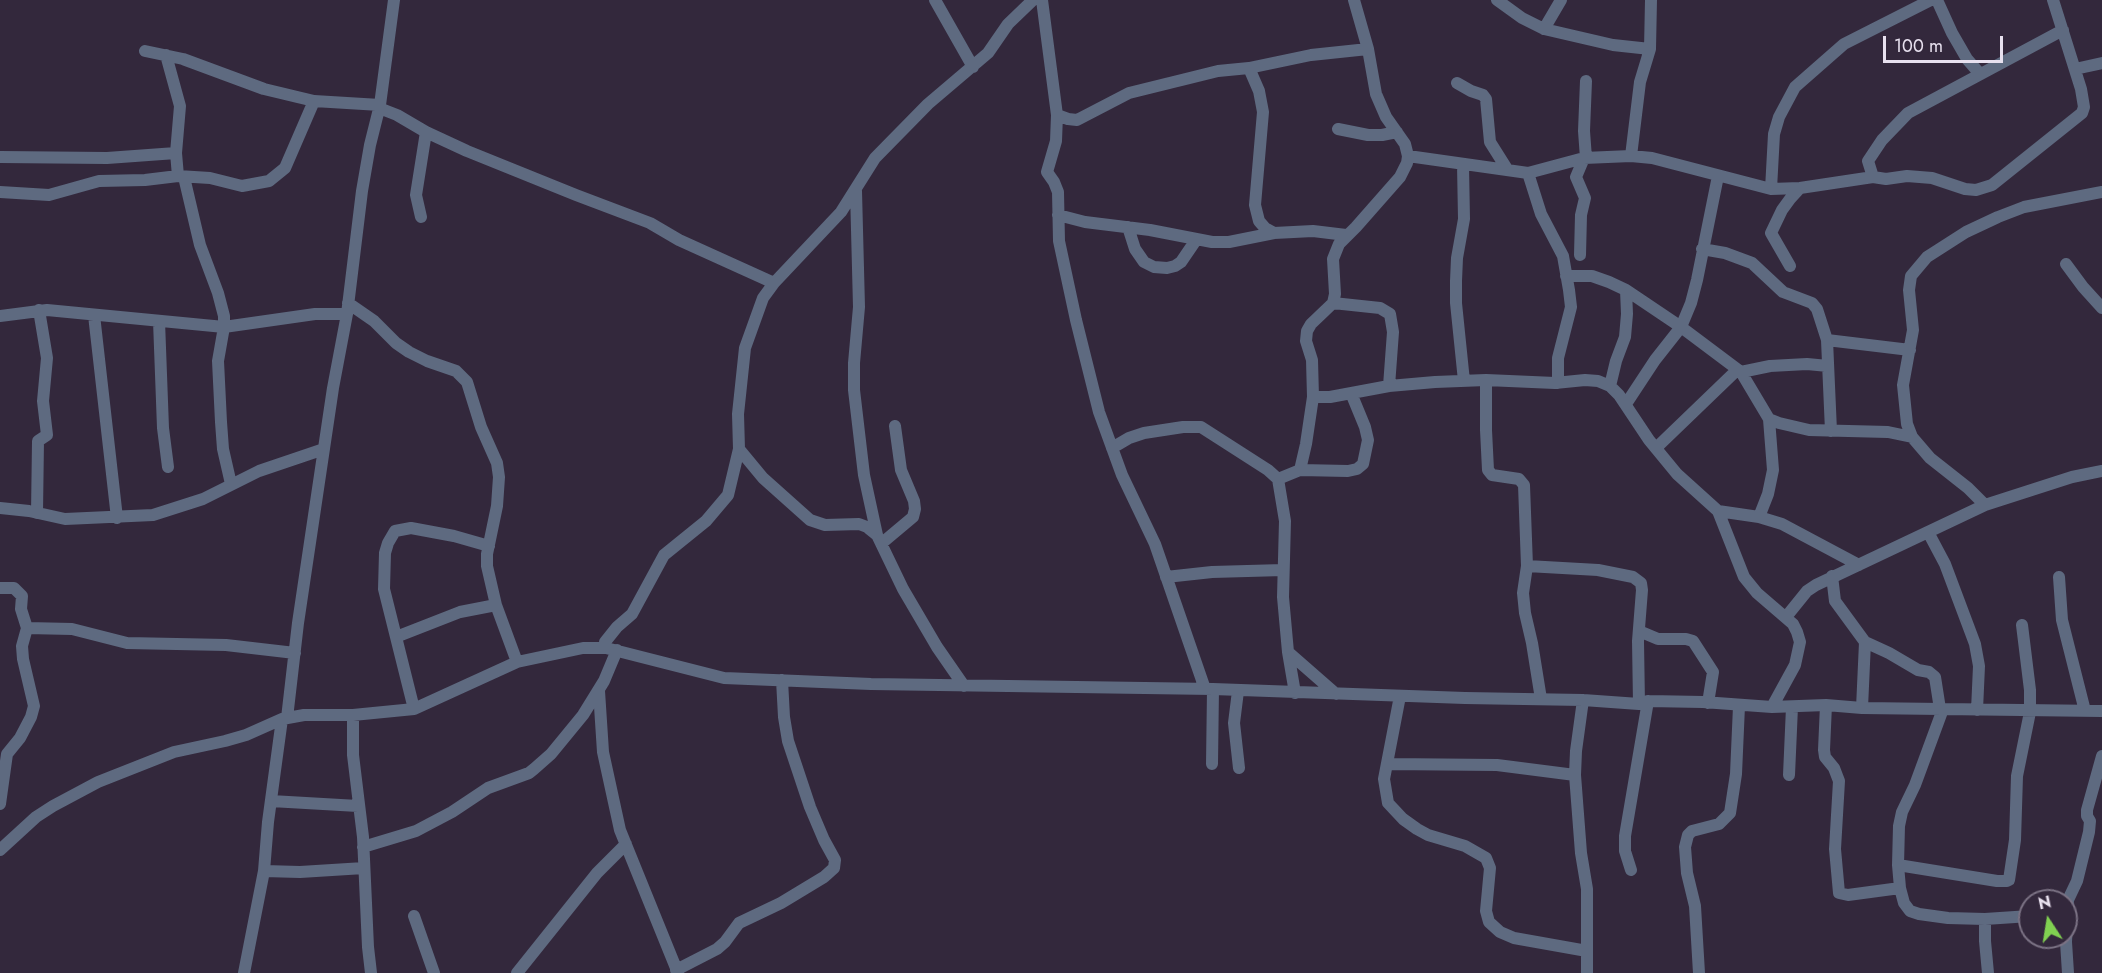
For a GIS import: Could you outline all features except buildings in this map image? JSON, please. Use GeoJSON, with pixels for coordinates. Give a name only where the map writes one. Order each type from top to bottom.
{"type":"FeatureCollection","features":[{"type":"Feature","properties":{"kind":"street"},"geometry":{"type":"LineString","coordinates":[[244,973],[264,871],[271,801],[333,388],[348,308],[362,191],[370,145],[380,107],[394,0]]}},
{"type":"Feature","properties":{"kind":"street"},"geometry":{"type":"LineString","coordinates":[[935,0],[973,67]]}},
{"type":"Feature","properties":{"kind":"street"},"geometry":{"type":"LineString","coordinates":[[612,649],[605,642],[632,614],[664,555],[706,521],[728,495],[738,450],[738,414],[745,348],[763,298],[774,283],[828,228],[856,191],[875,158],[927,104],[988,53],[1008,24],[1034,0]]}},
{"type":"Feature","properties":{"kind":"street"},"geometry":{"type":"LineString","coordinates":[[1042,0],[1057,115],[1056,141],[1047,169],[1058,192],[1059,241],[1076,318],[1099,412],[1122,475],[1147,525],[1209,689],[1212,764]]}},
{"type":"Feature","properties":{"kind":"street"},"geometry":{"type":"LineString","coordinates":[[1299,470],[1306,444],[1313,397],[1312,360],[1306,341],[1307,331],[1311,324],[1333,303],[1334,259],[1338,244],[1400,177],[1408,156],[1405,144],[1386,117],[1376,94],[1368,49],[1354,0]]}},
{"type":"Feature","properties":{"kind":"street"},"geometry":{"type":"LineString","coordinates":[[1497,0],[1522,18],[1544,29],[1613,45],[1650,49]]}},
{"type":"Feature","properties":{"kind":"street"},"geometry":{"type":"LineString","coordinates":[[1544,29],[1561,0]]}},
{"type":"Feature","properties":{"kind":"street"},"geometry":{"type":"LineString","coordinates":[[1631,156],[1640,82],[1650,49],[1651,0]]}},
{"type":"Feature","properties":{"kind":"street"},"geometry":{"type":"LineString","coordinates":[[1771,189],[1774,134],[1779,117],[1795,87],[1844,44],[1931,0]]}},
{"type":"Feature","properties":{"kind":"street"},"geometry":{"type":"LineString","coordinates":[[1937,0],[1957,42],[1967,59],[1980,74]]}},
{"type":"Feature","properties":{"kind":"street"},"geometry":{"type":"LineString","coordinates":[[1408,156],[1528,173],[1585,158],[1631,156],[1652,158],[1771,189],[1800,188],[1873,177],[1886,179],[1919,176],[1971,190],[1992,185],[2080,117],[2084,107],[2075,69],[2053,0]]}},
{"type":"Feature","properties":{"kind":"street"},"geometry":{"type":"LineString","coordinates":[[1873,177],[1868,161],[1882,140],[1908,113],[2063,30]]}},
{"type":"Feature","properties":{"kind":"street"},"geometry":{"type":"LineString","coordinates":[[1056,141],[1077,120],[1129,93],[1218,71],[1368,49]]}},
{"type":"Feature","properties":{"kind":"street"},"geometry":{"type":"LineString","coordinates":[[146,51],[183,59],[264,89],[314,101],[380,107],[467,151],[650,222],[679,240],[774,283]]}},
{"type":"Feature","properties":{"kind":"street"},"geometry":{"type":"LineString","coordinates":[[166,55],[180,106],[176,153],[181,177],[200,245],[221,307],[224,327],[218,361],[221,422],[231,484]]}},
{"type":"Feature","properties":{"kind":"street"},"geometry":{"type":"LineString","coordinates":[[2075,69],[2102,63]]}},
{"type":"Feature","properties":{"kind":"street"},"geometry":{"type":"LineString","coordinates":[[1249,68],[1259,91],[1263,112],[1255,205],[1258,221],[1274,233]]}},
{"type":"Feature","properties":{"kind":"street"},"geometry":{"type":"LineString","coordinates":[[1580,255],[1581,215],[1584,198],[1576,177],[1585,158],[1586,81]]}},
{"type":"Feature","properties":{"kind":"street"},"geometry":{"type":"LineString","coordinates":[[1457,83],[1483,95],[1486,99],[1490,142],[1507,169]]}},
{"type":"Feature","properties":{"kind":"street"},"geometry":{"type":"LineString","coordinates":[[0,192],[49,195],[99,181],[181,177],[210,178],[242,186],[269,181],[285,168],[314,101]]}},
{"type":"Feature","properties":{"kind":"street"},"geometry":{"type":"LineString","coordinates":[[1057,115],[1077,120]]}},
{"type":"Feature","properties":{"kind":"street"},"geometry":{"type":"LineString","coordinates":[[1338,129],[1368,135],[1397,132]]}},
{"type":"Feature","properties":{"kind":"street"},"geometry":{"type":"LineString","coordinates":[[421,217],[416,195],[426,132]]}},
{"type":"Feature","properties":{"kind":"street"},"geometry":{"type":"LineString","coordinates":[[0,157],[107,158],[176,153]]}},
{"type":"Feature","properties":{"kind":"street"},"geometry":{"type":"LineString","coordinates":[[1463,165],[1464,219],[1457,258],[1456,292],[1464,381]]}},
{"type":"Feature","properties":{"kind":"street"},"geometry":{"type":"LineString","coordinates":[[1528,173],[1541,214],[1563,256],[1571,307],[1558,358],[1558,383]]}},
{"type":"Feature","properties":{"kind":"street"},"geometry":{"type":"LineString","coordinates":[[1626,405],[1655,360],[1681,327],[1691,303],[1718,176]]}},
{"type":"Feature","properties":{"kind":"street"},"geometry":{"type":"LineString","coordinates":[[1790,266],[1771,233],[1782,210],[1800,188]]}},
{"type":"Feature","properties":{"kind":"street"},"geometry":{"type":"LineString","coordinates":[[856,191],[859,307],[854,390],[864,475],[879,539],[903,589],[964,686]]}},
{"type":"Feature","properties":{"kind":"street"},"geometry":{"type":"LineString","coordinates":[[1985,505],[1968,488],[1939,467],[1912,437],[1907,424],[1903,385],[1914,323],[1910,281],[1914,271],[1927,257],[1975,228],[2015,210],[2102,192]]}},
{"type":"Feature","properties":{"kind":"street"},"geometry":{"type":"LineString","coordinates":[[1058,215],[1096,224],[1128,227],[1196,240],[1229,242],[1274,233],[1313,231],[1346,235]]}},
{"type":"Feature","properties":{"kind":"street"},"geometry":{"type":"LineString","coordinates":[[1128,227],[1135,249],[1144,262],[1154,267],[1167,268],[1181,262],[1196,240]]}},
{"type":"Feature","properties":{"kind":"street"},"geometry":{"type":"LineString","coordinates":[[1702,249],[1725,253],[1752,263],[1783,292],[1812,303],[1817,309],[1827,340],[1832,431]]}},
{"type":"Feature","properties":{"kind":"street"},"geometry":{"type":"LineString","coordinates":[[2066,264],[2102,308]]}},
{"type":"Feature","properties":{"kind":"street"},"geometry":{"type":"LineString","coordinates":[[1566,276],[1593,276],[1626,290],[1681,327],[1739,371],[1769,419],[1773,470],[1768,494],[1759,517]]}},
{"type":"Feature","properties":{"kind":"street"},"geometry":{"type":"LineString","coordinates":[[1611,386],[1616,361],[1625,337],[1628,314],[1626,290]]}},
{"type":"Feature","properties":{"kind":"street"},"geometry":{"type":"LineString","coordinates":[[1333,303],[1380,308],[1390,314],[1393,332],[1389,386]]}},
{"type":"Feature","properties":{"kind":"street"},"geometry":{"type":"LineString","coordinates":[[0,316],[39,310],[224,327],[348,308],[374,321],[396,343],[409,352],[427,362],[456,371],[467,382],[481,427],[497,463],[499,477],[497,506],[487,566],[496,606],[517,662]]}},
{"type":"Feature","properties":{"kind":"street"},"geometry":{"type":"LineString","coordinates":[[37,513],[38,441],[47,435],[44,400],[47,358],[39,310]]}},
{"type":"Feature","properties":{"kind":"street"},"geometry":{"type":"LineString","coordinates":[[94,315],[117,518]]}},
{"type":"Feature","properties":{"kind":"street"},"geometry":{"type":"LineString","coordinates":[[159,321],[163,428],[168,467]]}},
{"type":"Feature","properties":{"kind":"street"},"geometry":{"type":"LineString","coordinates":[[1827,340],[1910,350]]}},
{"type":"Feature","properties":{"kind":"street"},"geometry":{"type":"LineString","coordinates":[[1656,448],[1700,403],[1739,371],[1770,366],[1807,364],[1828,366]]}},
{"type":"Feature","properties":{"kind":"street"},"geometry":{"type":"LineString","coordinates":[[1486,380],[1488,470],[1492,475],[1523,481],[1527,566],[1523,593],[1541,699]]}},
{"type":"Feature","properties":{"kind":"street"},"geometry":{"type":"LineString","coordinates":[[1313,397],[1389,386],[1486,380],[1558,383],[1592,381],[1611,386],[1677,474],[1718,512],[1744,577],[1797,632],[1800,642],[1796,665],[1772,707]]}},
{"type":"Feature","properties":{"kind":"street"},"geometry":{"type":"LineString","coordinates":[[1278,479],[1299,470],[1342,471],[1357,468],[1363,464],[1368,440],[1352,393]]}},
{"type":"Feature","properties":{"kind":"street"},"geometry":{"type":"LineString","coordinates":[[1769,419],[1809,430],[1888,432],[1912,437]]}},
{"type":"Feature","properties":{"kind":"street"},"geometry":{"type":"LineString","coordinates":[[879,539],[913,517],[915,509],[901,470],[895,426]]}},
{"type":"Feature","properties":{"kind":"street"},"geometry":{"type":"LineString","coordinates":[[1112,448],[1129,438],[1144,433],[1182,427],[1200,427],[1268,470],[1278,479],[1285,521],[1283,570],[1288,652],[1295,693]]}},
{"type":"Feature","properties":{"kind":"street"},"geometry":{"type":"LineString","coordinates":[[0,508],[65,519],[153,515],[203,499],[280,463],[324,449]]}},
{"type":"Feature","properties":{"kind":"street"},"geometry":{"type":"LineString","coordinates":[[738,450],[763,478],[810,520],[825,525],[859,524],[867,527],[879,539]]}},
{"type":"Feature","properties":{"kind":"street"},"geometry":{"type":"LineString","coordinates":[[1786,618],[1807,591],[1832,576],[1985,505],[2061,480],[2102,471]]}},
{"type":"Feature","properties":{"kind":"street"},"geometry":{"type":"LineString","coordinates":[[1718,512],[1759,517],[1782,525],[1859,565]]}},
{"type":"Feature","properties":{"kind":"street"},"geometry":{"type":"LineString","coordinates":[[414,709],[384,589],[383,575],[388,543],[395,531],[411,528],[426,529],[489,546]]}},
{"type":"Feature","properties":{"kind":"street"},"geometry":{"type":"LineString","coordinates":[[1928,532],[1945,564],[1975,644],[1979,666],[1977,710]]}},
{"type":"Feature","properties":{"kind":"street"},"geometry":{"type":"LineString","coordinates":[[1527,566],[1598,570],[1638,579],[1642,587],[1639,631],[1644,703],[1625,836],[1625,851],[1632,870]]}},
{"type":"Feature","properties":{"kind":"street"},"geometry":{"type":"LineString","coordinates":[[1166,577],[1212,572],[1283,570]]}},
{"type":"Feature","properties":{"kind":"street"},"geometry":{"type":"LineString","coordinates":[[1832,576],[1835,601],[1865,642],[1935,677],[1942,709],[1915,785],[1902,812],[1897,845],[1900,888],[1904,903],[1910,911],[1948,918],[2018,917]]}},
{"type":"Feature","properties":{"kind":"street"},"geometry":{"type":"LineString","coordinates":[[2059,577],[2062,620],[2085,711]]}},
{"type":"Feature","properties":{"kind":"street"},"geometry":{"type":"LineString","coordinates":[[0,588],[14,588],[22,596],[21,609],[27,628],[22,646],[23,659],[34,706],[32,717],[20,738],[7,754],[0,804]]}},
{"type":"Feature","properties":{"kind":"street"},"geometry":{"type":"LineString","coordinates":[[396,637],[460,612],[496,606]]}},
{"type":"Feature","properties":{"kind":"street"},"geometry":{"type":"LineString","coordinates":[[1898,865],[1996,881],[2009,880],[2015,840],[2017,776],[2030,712],[2030,690],[2022,626]]}},
{"type":"Feature","properties":{"kind":"street"},"geometry":{"type":"LineString","coordinates":[[27,628],[72,629],[127,643],[226,645],[295,653]]}},
{"type":"Feature","properties":{"kind":"street"},"geometry":{"type":"LineString","coordinates":[[1639,631],[1659,639],[1693,641],[1713,672],[1708,703]]}},
{"type":"Feature","properties":{"kind":"street"},"geometry":{"type":"LineString","coordinates":[[1862,708],[1865,642]]}},
{"type":"Feature","properties":{"kind":"street"},"geometry":{"type":"LineString","coordinates":[[0,850],[53,806],[125,770],[174,752],[246,735],[284,719],[304,715],[353,715],[414,709],[517,662],[583,648],[612,649],[724,678],[871,684],[1209,689],[1708,703],[1772,707],[1826,705],[2030,712],[2102,711]]}},
{"type":"Feature","properties":{"kind":"street"},"geometry":{"type":"LineString","coordinates":[[363,847],[416,831],[488,789],[529,773],[551,754],[583,715],[599,691],[612,649]]}},
{"type":"Feature","properties":{"kind":"street"},"geometry":{"type":"LineString","coordinates":[[1288,652],[1336,694]]}},
{"type":"Feature","properties":{"kind":"street"},"geometry":{"type":"LineString","coordinates":[[599,691],[605,763],[620,830],[677,972],[717,949],[739,923],[781,903],[824,877],[834,868],[835,860],[810,807],[788,741],[782,680]]}},
{"type":"Feature","properties":{"kind":"street"},"geometry":{"type":"LineString","coordinates":[[1238,691],[1234,723],[1239,768]]}},
{"type":"Feature","properties":{"kind":"street"},"geometry":{"type":"LineString","coordinates":[[1400,696],[1384,779],[1388,802],[1403,819],[1428,835],[1477,850],[1489,862],[1486,911],[1490,922],[1500,932],[1514,938],[1587,951]]}},
{"type":"Feature","properties":{"kind":"street"},"geometry":{"type":"LineString","coordinates":[[1583,700],[1575,775],[1581,854],[1586,875],[1587,973]]}},
{"type":"Feature","properties":{"kind":"street"},"geometry":{"type":"LineString","coordinates":[[1826,705],[1825,757],[1839,781],[1835,849],[1839,893],[1848,895],[1900,888]]}},
{"type":"Feature","properties":{"kind":"street"},"geometry":{"type":"LineString","coordinates":[[1699,973],[1695,906],[1687,873],[1685,847],[1688,835],[1692,831],[1719,824],[1730,813],[1736,774],[1739,706]]}},
{"type":"Feature","properties":{"kind":"street"},"geometry":{"type":"LineString","coordinates":[[1789,775],[1792,707]]}},
{"type":"Feature","properties":{"kind":"street"},"geometry":{"type":"LineString","coordinates":[[353,715],[353,755],[363,847],[371,973]]}},
{"type":"Feature","properties":{"kind":"street"},"geometry":{"type":"LineString","coordinates":[[2073,889],[2077,881],[2089,832],[2090,821],[2087,810],[2102,756]]}},
{"type":"Feature","properties":{"kind":"street"},"geometry":{"type":"LineString","coordinates":[[1387,764],[1497,765],[1575,775]]}},
{"type":"Feature","properties":{"kind":"street"},"geometry":{"type":"LineString","coordinates":[[271,801],[358,806]]}},
{"type":"Feature","properties":{"kind":"street"},"geometry":{"type":"LineString","coordinates":[[0,836],[18,833]]}},
{"type":"Feature","properties":{"kind":"street"},"geometry":{"type":"LineString","coordinates":[[516,973],[591,881],[626,844]]}},
{"type":"Feature","properties":{"kind":"street"},"geometry":{"type":"LineString","coordinates":[[264,871],[300,872],[364,868]]}},
{"type":"Feature","properties":{"kind":"street"},"geometry":{"type":"LineString","coordinates":[[414,916],[434,973]]}},
{"type":"Feature","properties":{"kind":"street"},"geometry":{"type":"LineString","coordinates":[[1985,919],[1988,973]]}},
{"type":"Feature","properties":{"kind":"street"},"geometry":{"type":"LineString","coordinates":[[2066,949],[2068,973]]}}]}
